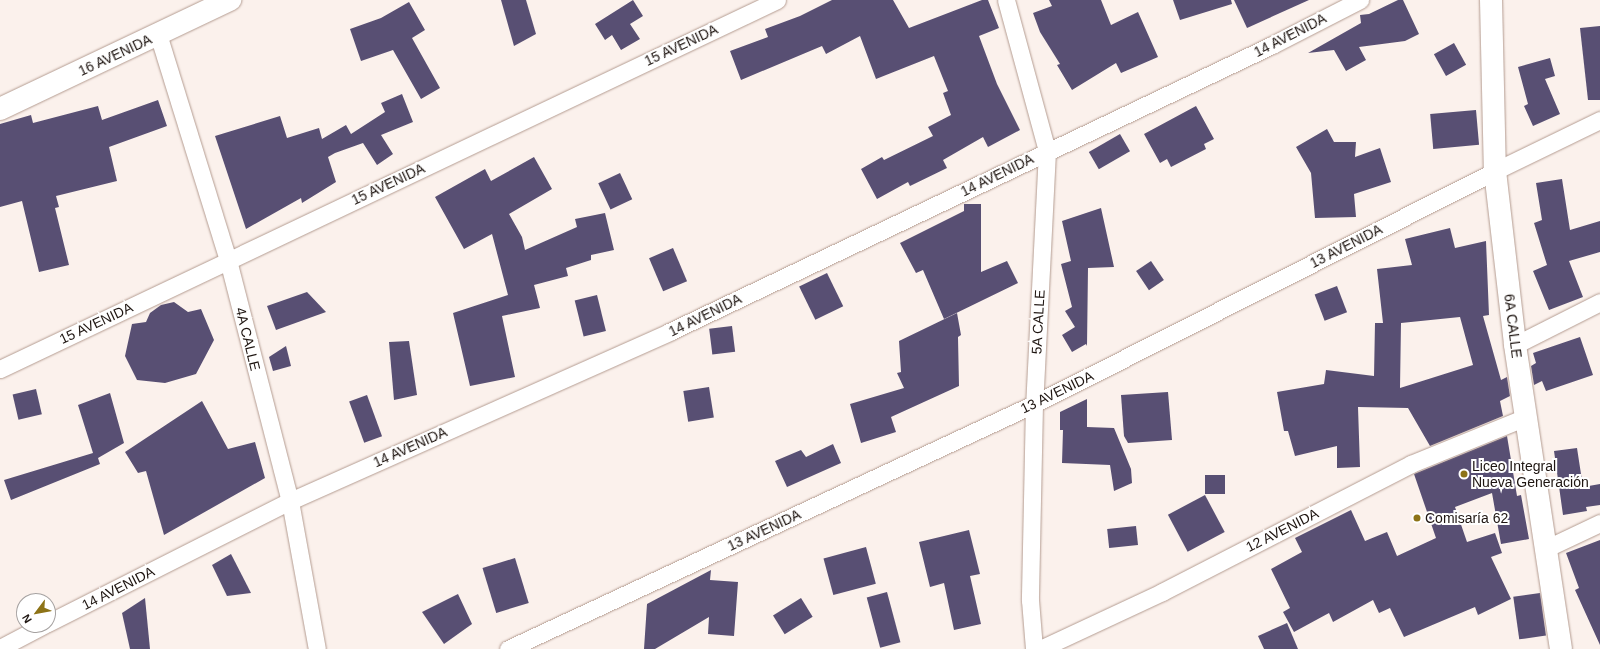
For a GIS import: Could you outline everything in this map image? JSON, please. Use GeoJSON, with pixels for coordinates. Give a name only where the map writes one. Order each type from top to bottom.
{"type":"FeatureCollection","features":[{"type":"Feature","properties":{"kind":"main road","name":"16 AVENIDA"},"geometry":{"type":"LineString","coordinates":[[0,109],[230,0]]}},
{"type":"Feature","properties":{"kind":"main road","name":"6A CALLE"},"geometry":{"type":"LineString","coordinates":[[1491,0],[1495,171],[1515,345],[1560,649]]}},
{"type":"Feature","properties":{"kind":"street","name":"15 AVENIDA"},"geometry":{"type":"LineString","coordinates":[[0,369],[777,0]]}},
{"type":"Feature","properties":{"kind":"street","name":"5A CALLE"},"geometry":{"type":"LineString","coordinates":[[1006,0],[1047,151],[1034,404],[1030,600],[1034,649]]}},
{"type":"Feature","properties":{"kind":"street","name":"14 AVENIDA"},"geometry":{"type":"LineString","coordinates":[[56,619],[290,501],[670,332],[1272,45],[1360,0]]}},
{"type":"Feature","properties":{"kind":"street","name":"4A CALLE"},"geometry":{"type":"LineString","coordinates":[[158,34],[228,260],[290,501],[317,649]]}},
{"type":"Feature","properties":{"kind":"street","name":"13 AVENIDA"},"geometry":{"type":"LineString","coordinates":[[508,649],[1034,404],[1495,171],[1600,120]]}},
{"type":"Feature","properties":{"kind":"street"},"geometry":{"type":"LineString","coordinates":[[1515,345],[1600,302]]}},
{"type":"Feature","properties":{"kind":"street","name":"12 AVENIDA"},"geometry":{"type":"LineString","coordinates":[[1040,649],[1162,592],[1411,464],[1526,418]]}},
{"type":"Feature","properties":{"kind":"street"},"geometry":{"type":"LineString","coordinates":[[1545,549],[1600,523]]}},
{"type":"Feature","properties":{"kind":"street"},"geometry":{"type":"LineString","coordinates":[[0,648],[29,633]]}},
{"type":"Feature","properties":{"kind":"building"},"geometry":{"type":"Polygon","coordinates":[[[501,0],[526,0],[536,34],[514,46],[501,0]]]}},
{"type":"Feature","properties":{"kind":"building"},"geometry":{"type":"Polygon","coordinates":[[[633,0],[643,16],[630,24],[640,39],[621,50],[612,35],[605,40],[595,24],[633,0]]]}},
{"type":"Feature","properties":{"kind":"building"},"geometry":{"type":"Polygon","coordinates":[[[832,0],[893,0],[909,28],[982,0],[988,0],[999,28],[979,36],[997,84],[1020,130],[988,147],[983,137],[943,160],[947,168],[910,186],[908,182],[877,199],[861,169],[882,157],[884,160],[933,136],[928,127],[951,115],[943,93],[948,91],[934,56],[876,79],[860,36],[826,54],[822,46],[741,80],[730,51],[768,37],[765,29],[800,16],[832,0]]]}},
{"type":"Feature","properties":{"kind":"building"},"geometry":{"type":"Polygon","coordinates":[[[1049,0],[1101,0],[1111,25],[1138,12],[1158,57],[1121,73],[1116,63],[1072,90],[1057,65],[1060,64],[1040,32],[1033,13],[1052,6],[1049,0]]]}},
{"type":"Feature","properties":{"kind":"building"},"geometry":{"type":"Polygon","coordinates":[[[1173,0],[1231,0],[1232,4],[1180,20],[1173,0]]]}},
{"type":"Feature","properties":{"kind":"building"},"geometry":{"type":"Polygon","coordinates":[[[1234,0],[1309,0],[1247,28],[1234,0]]]}},
{"type":"Feature","properties":{"kind":"building"},"geometry":{"type":"Polygon","coordinates":[[[1398,0],[1403,0],[1419,34],[1405,41],[1359,47],[1366,60],[1346,71],[1334,50],[1308,53],[1361,23],[1360,15],[1369,14],[1398,0]]]}},
{"type":"Feature","properties":{"kind":"building"},"geometry":{"type":"Polygon","coordinates":[[[409,2],[425,30],[412,38],[440,88],[421,99],[393,50],[361,61],[350,29],[381,18],[409,2]]]}},
{"type":"Feature","properties":{"kind":"building"},"geometry":{"type":"Polygon","coordinates":[[[1600,26],[1600,100],[1588,100],[1580,28],[1600,26]]]}},
{"type":"Feature","properties":{"kind":"building"},"geometry":{"type":"Polygon","coordinates":[[[1454,43],[1466,65],[1446,76],[1434,54],[1454,43]]]}},
{"type":"Feature","properties":{"kind":"building"},"geometry":{"type":"Polygon","coordinates":[[[1550,58],[1555,76],[1545,79],[1560,114],[1533,126],[1524,106],[1528,104],[1518,67],[1550,58]]]}},
{"type":"Feature","properties":{"kind":"building"},"geometry":{"type":"Polygon","coordinates":[[[402,94],[413,122],[381,135],[393,154],[377,165],[363,143],[335,153],[328,157],[336,182],[302,203],[301,198],[246,229],[215,136],[280,116],[287,138],[319,128],[322,139],[346,125],[351,134],[385,112],[381,103],[402,94]]]}},
{"type":"Feature","properties":{"kind":"building"},"geometry":{"type":"Polygon","coordinates":[[[158,100],[167,126],[109,147],[117,181],[56,196],[59,207],[55,208],[69,265],[39,272],[22,201],[0,207],[0,124],[31,115],[33,123],[98,106],[102,120],[158,100]]]}},
{"type":"Feature","properties":{"kind":"building"},"geometry":{"type":"Polygon","coordinates":[[[1196,106],[1214,139],[1204,144],[1206,149],[1171,167],[1167,159],[1160,163],[1144,134],[1196,106]]]}},
{"type":"Feature","properties":{"kind":"building"},"geometry":{"type":"Polygon","coordinates":[[[1476,110],[1479,145],[1433,149],[1430,114],[1476,110]]]}},
{"type":"Feature","properties":{"kind":"building"},"geometry":{"type":"Polygon","coordinates":[[[1327,129],[1334,142],[1356,142],[1355,157],[1380,148],[1391,182],[1354,194],[1356,217],[1315,218],[1311,173],[1296,147],[1327,129]]]}},
{"type":"Feature","properties":{"kind":"building"},"geometry":{"type":"Polygon","coordinates":[[[1120,134],[1130,151],[1099,169],[1089,152],[1120,134]]]}},
{"type":"Feature","properties":{"kind":"building"},"geometry":{"type":"Polygon","coordinates":[[[534,157],[552,189],[509,214],[522,237],[525,250],[577,227],[575,219],[605,213],[614,250],[591,255],[591,260],[566,268],[568,276],[534,285],[540,308],[502,316],[515,377],[470,386],[453,313],[508,295],[492,234],[464,249],[435,197],[485,169],[491,181],[534,157]]]}},
{"type":"Feature","properties":{"kind":"building"},"geometry":{"type":"Polygon","coordinates":[[[620,173],[632,199],[611,209],[598,183],[620,173]]]}},
{"type":"Feature","properties":{"kind":"building"},"geometry":{"type":"Polygon","coordinates":[[[1562,179],[1570,230],[1600,221],[1600,252],[1569,261],[1583,297],[1549,310],[1533,271],[1547,265],[1534,223],[1542,220],[1536,183],[1562,179]]]}},
{"type":"Feature","properties":{"kind":"building"},"geometry":{"type":"Polygon","coordinates":[[[964,204],[981,204],[981,272],[1007,261],[1018,283],[944,319],[923,270],[916,273],[900,243],[964,211],[964,204]]]}},
{"type":"Feature","properties":{"kind":"building"},"geometry":{"type":"Polygon","coordinates":[[[1101,208],[1114,267],[1088,268],[1087,346],[1086,344],[1072,352],[1062,335],[1075,327],[1065,311],[1072,307],[1061,264],[1071,261],[1062,221],[1101,208]]]}},
{"type":"Feature","properties":{"kind":"building"},"geometry":{"type":"Polygon","coordinates":[[[1450,228],[1455,248],[1486,241],[1489,315],[1483,316],[1501,380],[1507,377],[1510,396],[1500,401],[1503,416],[1430,446],[1408,408],[1358,407],[1360,467],[1337,468],[1337,446],[1295,456],[1288,431],[1284,431],[1277,392],[1324,384],[1326,370],[1374,376],[1375,323],[1383,323],[1377,269],[1412,265],[1405,239],[1450,228]],[[1460,317],[1401,323],[1400,388],[1473,365],[1460,317]]]}},
{"type":"Feature","properties":{"kind":"building"},"geometry":{"type":"Polygon","coordinates":[[[673,248],[687,281],[663,291],[649,258],[673,248]]]}},
{"type":"Feature","properties":{"kind":"building"},"geometry":{"type":"Polygon","coordinates":[[[1151,261],[1164,280],[1149,290],[1136,271],[1151,261]]]}},
{"type":"Feature","properties":{"kind":"building"},"geometry":{"type":"Polygon","coordinates":[[[827,273],[843,306],[815,320],[799,287],[827,273]]]}},
{"type":"Feature","properties":{"kind":"building"},"geometry":{"type":"Polygon","coordinates":[[[1337,286],[1347,312],[1325,321],[1315,295],[1337,286]]]}},
{"type":"Feature","properties":{"kind":"building"},"geometry":{"type":"Polygon","coordinates":[[[307,292],[326,312],[276,330],[267,306],[307,292]]]}},
{"type":"Feature","properties":{"kind":"building"},"geometry":{"type":"Polygon","coordinates":[[[597,295],[606,331],[584,336],[575,301],[597,295]]]}},
{"type":"Feature","properties":{"kind":"building"},"geometry":{"type":"Polygon","coordinates":[[[174,302],[188,312],[201,309],[214,340],[196,374],[165,383],[137,380],[125,356],[132,324],[146,322],[150,313],[161,305],[174,302]]]}},
{"type":"Feature","properties":{"kind":"building"},"geometry":{"type":"Polygon","coordinates":[[[957,313],[961,335],[958,337],[959,386],[891,417],[896,432],[861,443],[850,404],[904,388],[897,373],[901,372],[899,341],[957,313]]]}},
{"type":"Feature","properties":{"kind":"building"},"geometry":{"type":"Polygon","coordinates":[[[732,326],[735,352],[712,355],[709,329],[732,326]]]}},
{"type":"Feature","properties":{"kind":"building"},"geometry":{"type":"Polygon","coordinates":[[[1580,337],[1593,375],[1546,391],[1542,381],[1534,385],[1531,366],[1536,363],[1533,353],[1580,337]]]}},
{"type":"Feature","properties":{"kind":"building"},"geometry":{"type":"Polygon","coordinates":[[[409,341],[417,395],[394,400],[389,342],[409,341]]]}},
{"type":"Feature","properties":{"kind":"building"},"geometry":{"type":"Polygon","coordinates":[[[286,346],[291,366],[273,371],[269,357],[286,346]]]}},
{"type":"Feature","properties":{"kind":"building"},"geometry":{"type":"Polygon","coordinates":[[[709,387],[714,418],[688,422],[683,391],[709,387]]]}},
{"type":"Feature","properties":{"kind":"building"},"geometry":{"type":"Polygon","coordinates":[[[36,389],[42,414],[18,420],[13,394],[36,389]]]}},
{"type":"Feature","properties":{"kind":"building"},"geometry":{"type":"Polygon","coordinates":[[[1168,392],[1172,440],[1128,443],[1124,436],[1121,395],[1168,392]]]}},
{"type":"Feature","properties":{"kind":"building"},"geometry":{"type":"Polygon","coordinates":[[[110,393],[124,443],[98,458],[100,464],[11,500],[4,480],[93,453],[78,405],[110,393]]]}},
{"type":"Feature","properties":{"kind":"building"},"geometry":{"type":"Polygon","coordinates":[[[367,395],[382,436],[364,443],[349,401],[367,395]]]}},
{"type":"Feature","properties":{"kind":"building"},"geometry":{"type":"Polygon","coordinates":[[[1087,399],[1087,427],[1114,428],[1131,469],[1132,483],[1114,491],[1110,465],[1062,463],[1063,430],[1060,430],[1060,412],[1087,399]]]}},
{"type":"Feature","properties":{"kind":"building"},"geometry":{"type":"Polygon","coordinates":[[[202,401],[228,449],[255,442],[265,478],[164,535],[146,471],[138,473],[125,452],[202,401]]]}},
{"type":"Feature","properties":{"kind":"building"},"geometry":{"type":"Polygon","coordinates":[[[1507,436],[1517,496],[1521,495],[1529,539],[1501,544],[1492,493],[1455,507],[1467,542],[1495,533],[1502,553],[1491,557],[1511,599],[1478,615],[1475,607],[1404,637],[1390,608],[1379,613],[1373,600],[1333,622],[1329,613],[1294,632],[1283,612],[1290,608],[1271,569],[1302,552],[1295,538],[1351,510],[1365,541],[1387,532],[1397,556],[1436,538],[1414,474],[1507,436]]]}},
{"type":"Feature","properties":{"kind":"building"},"geometry":{"type":"Polygon","coordinates":[[[833,444],[841,463],[787,487],[775,461],[801,450],[806,457],[833,444]]]}},
{"type":"Feature","properties":{"kind":"building"},"geometry":{"type":"Polygon","coordinates":[[[1577,448],[1583,487],[1600,484],[1600,505],[1586,507],[1587,511],[1563,515],[1554,451],[1577,448]]]}},
{"type":"Feature","properties":{"kind":"building"},"geometry":{"type":"Polygon","coordinates":[[[1205,475],[1225,475],[1225,494],[1205,494],[1205,475]]]}},
{"type":"Feature","properties":{"kind":"building"},"geometry":{"type":"Polygon","coordinates":[[[1205,495],[1225,532],[1188,552],[1168,515],[1205,495]]]}},
{"type":"Feature","properties":{"kind":"building"},"geometry":{"type":"Polygon","coordinates":[[[1136,526],[1138,545],[1109,548],[1107,529],[1136,526]]]}},
{"type":"Feature","properties":{"kind":"building"},"geometry":{"type":"Polygon","coordinates":[[[969,530],[980,574],[970,576],[981,624],[954,630],[944,583],[930,587],[919,542],[969,530]]]}},
{"type":"Feature","properties":{"kind":"building"},"geometry":{"type":"Polygon","coordinates":[[[1600,540],[1600,645],[1575,590],[1579,588],[1566,553],[1600,540]]]}},
{"type":"Feature","properties":{"kind":"building"},"geometry":{"type":"Polygon","coordinates":[[[866,547],[876,584],[833,595],[823,558],[866,547]]]}},
{"type":"Feature","properties":{"kind":"building"},"geometry":{"type":"Polygon","coordinates":[[[231,554],[251,593],[227,596],[212,565],[231,554]]]}},
{"type":"Feature","properties":{"kind":"building"},"geometry":{"type":"Polygon","coordinates":[[[515,558],[529,603],[496,613],[482,568],[515,558]]]}},
{"type":"Feature","properties":{"kind":"building"},"geometry":{"type":"Polygon","coordinates":[[[711,570],[710,580],[738,582],[734,636],[708,634],[709,617],[655,649],[644,649],[647,604],[711,570]]]}},
{"type":"Feature","properties":{"kind":"building"},"geometry":{"type":"Polygon","coordinates":[[[887,592],[900,642],[880,648],[867,597],[887,592]]]}},
{"type":"Feature","properties":{"kind":"building"},"geometry":{"type":"Polygon","coordinates":[[[1540,593],[1546,636],[1519,639],[1513,597],[1540,593]]]}},
{"type":"Feature","properties":{"kind":"building"},"geometry":{"type":"Polygon","coordinates":[[[458,594],[472,624],[444,644],[422,612],[458,594]]]}},
{"type":"Feature","properties":{"kind":"building"},"geometry":{"type":"Polygon","coordinates":[[[145,598],[150,649],[130,649],[122,613],[145,598]]]}},
{"type":"Feature","properties":{"kind":"building"},"geometry":{"type":"Polygon","coordinates":[[[801,598],[813,617],[785,634],[773,615],[801,598]]]}},
{"type":"Feature","properties":{"kind":"building"},"geometry":{"type":"Polygon","coordinates":[[[1287,623],[1298,649],[1264,649],[1258,636],[1287,623]]]}},
{"type":"Feature","properties":{"kind":"place","name":"Liceo Integral Nueva Generación"},"geometry":{"type":"Point","coordinates":[1464,474]}},
{"type":"Feature","properties":{"kind":"place","name":"Comisaría 62"},"geometry":{"type":"Point","coordinates":[1417,518]}}]}
